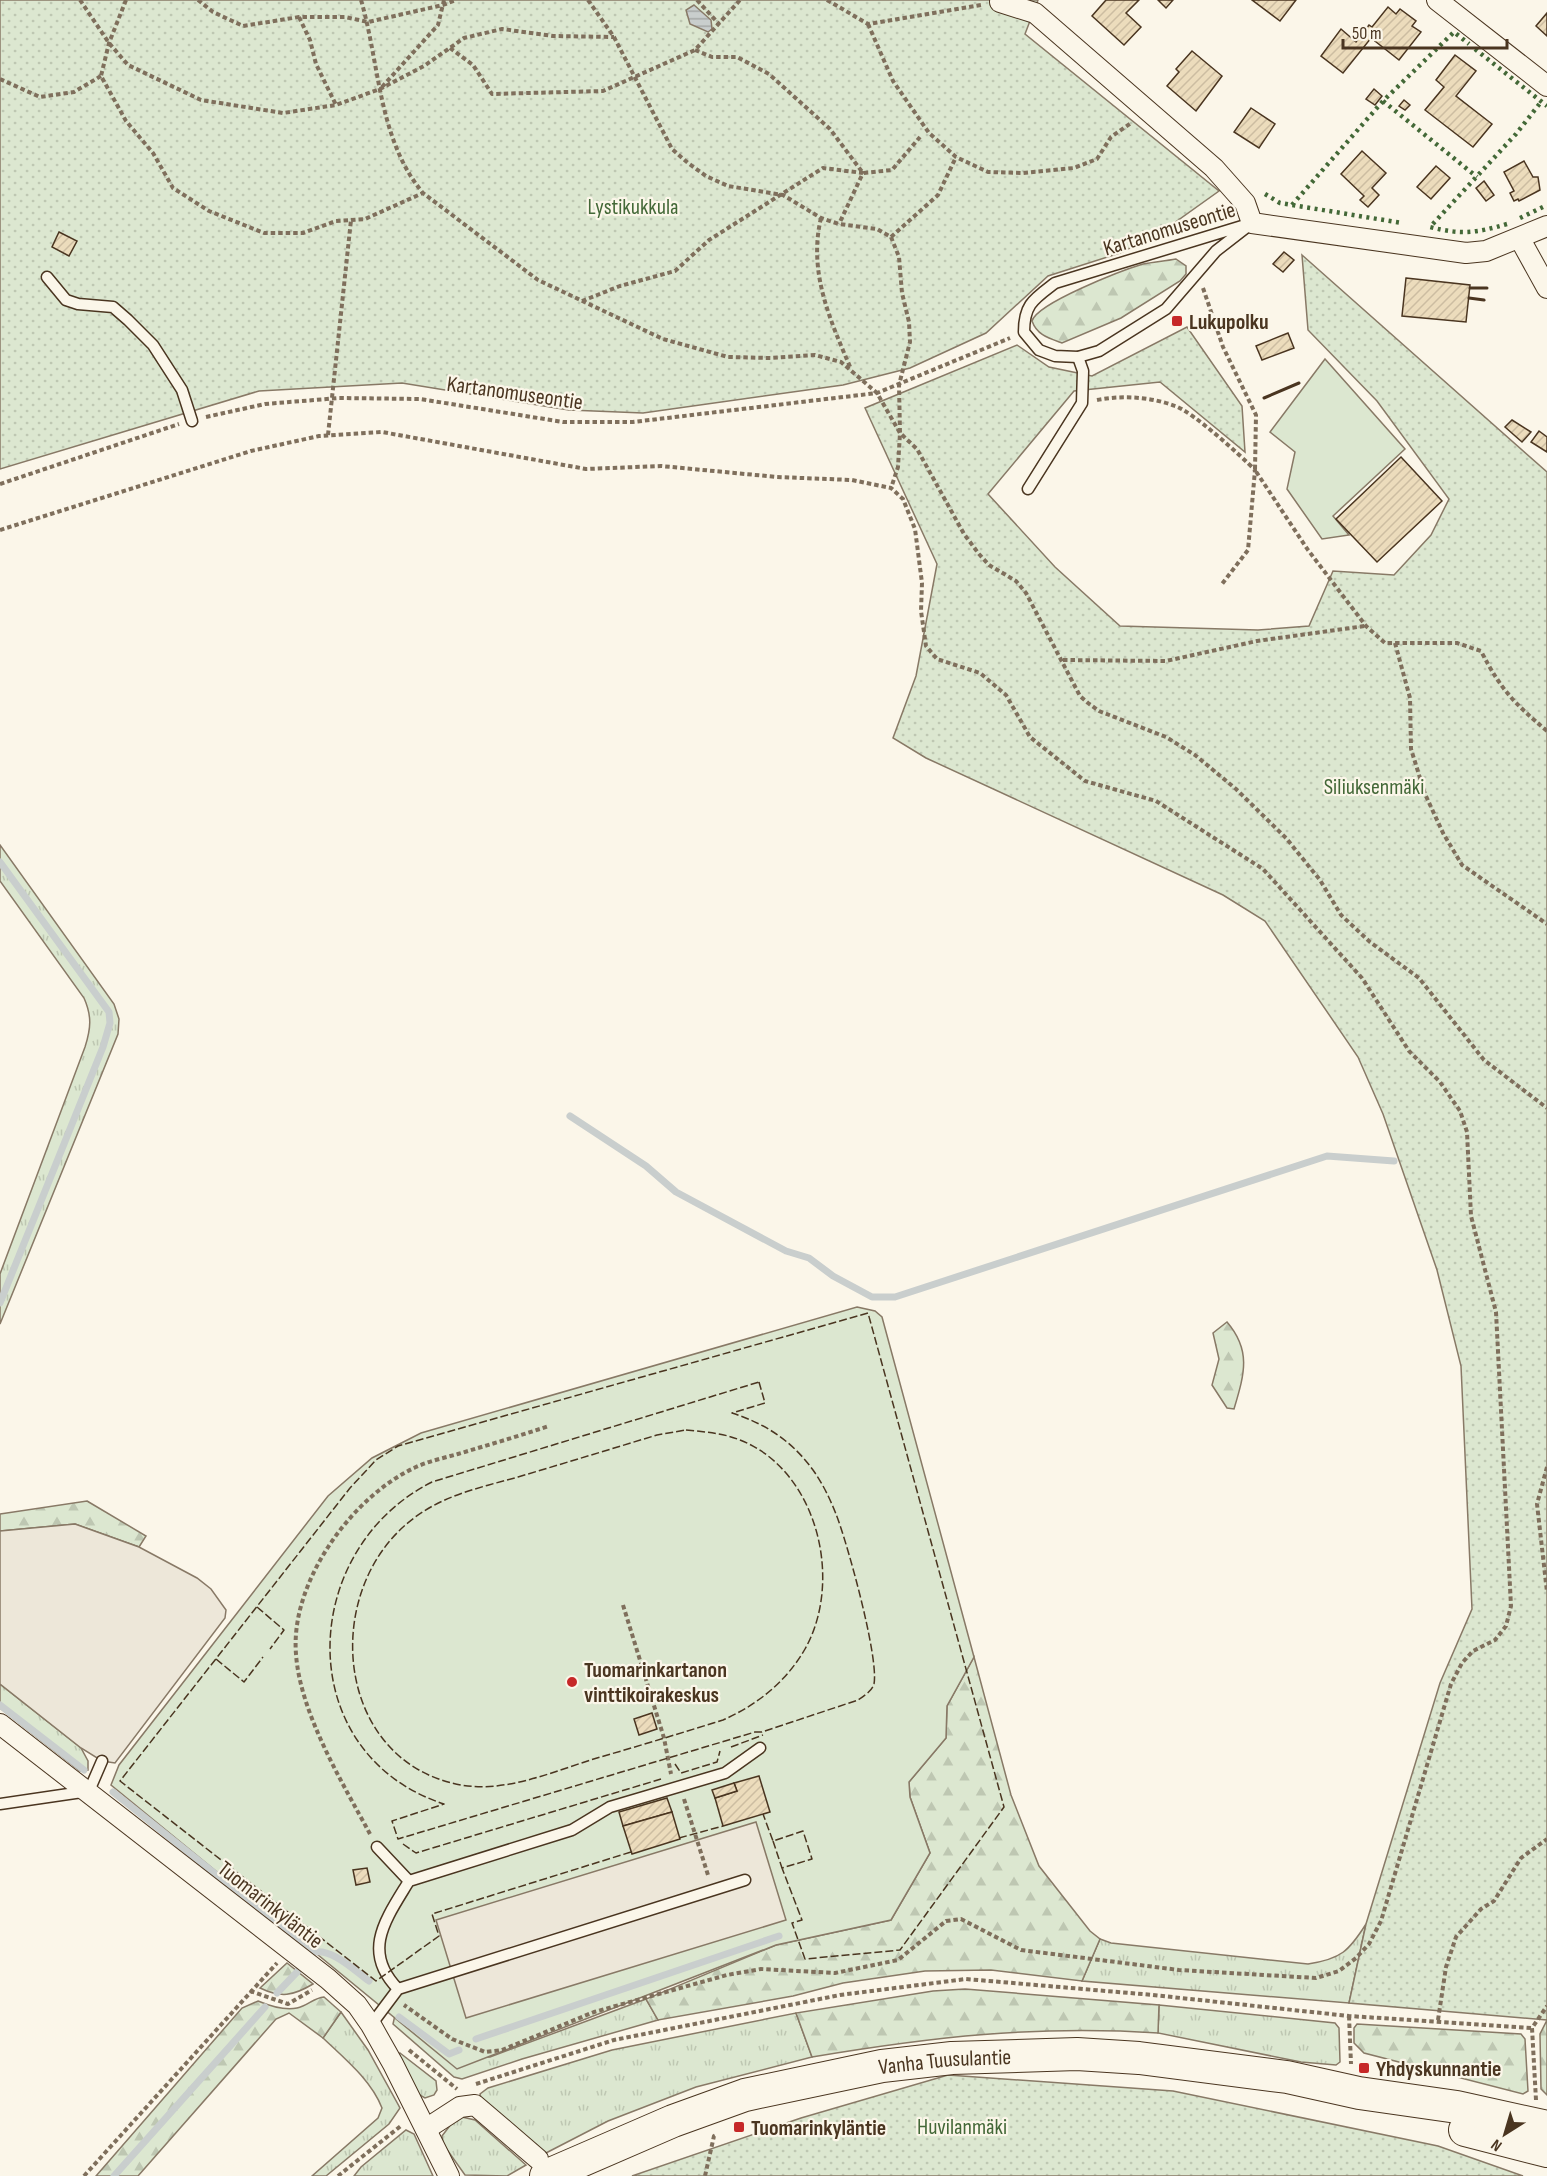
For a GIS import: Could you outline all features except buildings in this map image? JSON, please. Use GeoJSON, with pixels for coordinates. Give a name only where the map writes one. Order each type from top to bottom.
{"type":"FeatureCollection","features":[{"type":"Feature","properties":{"kind":"main road","name":"Vanha Tuusulantie"},"geometry":{"type":"LineString","coordinates":[[542,2168],[745,2095],[882,2066],[952,2058],[1077,2054],[1139,2058],[1287,2077],[1359,2093],[1541,2116]]}},
{"type":"Feature","properties":{"kind":"main road","name":"Vanha Tuusulantie"},"geometry":{"type":"LineString","coordinates":[[1359,2093],[1451,2126],[1547,2151]]}},
{"type":"Feature","properties":{"kind":"street"},"geometry":{"type":"LineString","coordinates":[[1437,0],[1545,81]]}},
{"type":"Feature","properties":{"kind":"street"},"geometry":{"type":"LineString","coordinates":[[1000,2],[1035,13],[1214,168],[1245,203],[1252,223],[1466,253],[1486,251],[1547,226]]}},
{"type":"Feature","properties":{"kind":"street"},"geometry":{"type":"LineString","coordinates":[[1520,239],[1547,288]]}},
{"type":"Feature","properties":{"kind":"street","name":"Tuomarinkyläntie"},"geometry":{"type":"LineString","coordinates":[[0,1724],[328,1978],[357,2005],[371,2025],[449,2176]]}},
{"type":"Feature","properties":{"kind":"street"},"geometry":{"type":"LineString","coordinates":[[426,2128],[460,2107],[475,2105],[542,2168]]}},
{"type":"Feature","properties":{"kind":"lane","name":"Kartanomuseontie"},"geometry":{"type":"LineString","coordinates":[[1252,223],[1216,251],[1166,309],[1099,351],[1078,357],[1055,357],[1039,350],[1024,332],[1024,315],[1032,300],[1055,283],[1252,223]]}},
{"type":"Feature","properties":{"kind":"lane"},"geometry":{"type":"LineString","coordinates":[[47,278],[66,300],[78,304],[113,307],[128,320],[153,345],[182,390],[192,420]]}},
{"type":"Feature","properties":{"kind":"lane"},"geometry":{"type":"LineString","coordinates":[[1028,489],[1082,403],[1083,371],[1078,357]]}},
{"type":"Feature","properties":{"kind":"lane"},"geometry":{"type":"LineString","coordinates":[[396,1993],[384,1975],[378,1950],[386,1920],[409,1881],[572,1830],[610,1807],[725,1773],[760,1748]]}},
{"type":"Feature","properties":{"kind":"lane"},"geometry":{"type":"LineString","coordinates":[[0,1804],[89,1791],[102,1761]]}},
{"type":"Feature","properties":{"kind":"lane"},"geometry":{"type":"LineString","coordinates":[[377,1847],[409,1881]]}},
{"type":"Feature","properties":{"kind":"lane"},"geometry":{"type":"LineString","coordinates":[[371,2025],[396,1993],[745,1880]]}},
{"type":"Feature","properties":{"kind":"path"},"geometry":{"type":"LineString","coordinates":[[80,0],[109,43],[128,65],[201,100],[283,113],[336,105],[380,89],[424,66],[464,38],[502,29],[554,36],[614,37]]}},
{"type":"Feature","properties":{"kind":"path"},"geometry":{"type":"LineString","coordinates":[[126,0],[109,43],[101,76],[126,121],[153,153],[173,188],[209,211],[264,233],[303,233],[336,221],[365,219],[423,193]]}},
{"type":"Feature","properties":{"kind":"path"},"geometry":{"type":"LineString","coordinates":[[198,0],[213,12],[243,26],[299,17],[345,17],[368,22],[456,0]]}},
{"type":"Feature","properties":{"kind":"path"},"geometry":{"type":"LineString","coordinates":[[362,0],[385,116],[397,150],[411,178],[423,193],[538,280],[663,339],[728,357],[771,358],[815,355],[841,362],[877,393],[900,434],[917,449],[964,534],[979,554],[989,565],[1016,581],[1026,593],[1080,696],[1099,711],[1166,737],[1195,755],[1236,789],[1286,838],[1320,880],[1341,915],[1370,942],[1419,978],[1484,1060],[1547,1108]]}},
{"type":"Feature","properties":{"kind":"path"},"geometry":{"type":"LineString","coordinates":[[588,0],[614,37],[672,149],[688,163],[728,186],[783,195],[821,218],[839,224],[877,229],[891,237],[899,257],[910,342],[899,385],[900,434],[897,467],[891,488]]}},
{"type":"Feature","properties":{"kind":"path"},"geometry":{"type":"LineString","coordinates":[[697,0],[719,24]]}},
{"type":"Feature","properties":{"kind":"path"},"geometry":{"type":"LineString","coordinates":[[450,48],[473,65],[492,94],[603,91],[695,50],[740,0]]}},
{"type":"Feature","properties":{"kind":"path"},"geometry":{"type":"LineString","coordinates":[[827,0],[867,24],[893,81],[929,133],[956,157],[988,172],[1023,173],[1074,168],[1097,159],[1111,137],[1138,117]]}},
{"type":"Feature","properties":{"kind":"path"},"geometry":{"type":"LineString","coordinates":[[867,24],[1000,2]]}},
{"type":"Feature","properties":{"kind":"path"},"geometry":{"type":"LineString","coordinates":[[380,89],[438,25],[443,3]]}},
{"type":"Feature","properties":{"kind":"path"},"geometry":{"type":"LineString","coordinates":[[299,17],[310,40],[315,64],[336,105]]}},
{"type":"Feature","properties":{"kind":"path"},"geometry":{"type":"LineString","coordinates":[[695,50],[712,57],[736,57],[769,74],[830,129],[863,173]]}},
{"type":"Feature","properties":{"kind":"path"},"geometry":{"type":"LineString","coordinates":[[0,79],[40,97],[74,92],[101,76]]}},
{"type":"Feature","properties":{"kind":"path"},"geometry":{"type":"LineString","coordinates":[[582,302],[620,286],[675,271],[710,240],[824,168],[863,173],[892,170],[920,137]]}},
{"type":"Feature","properties":{"kind":"path"},"geometry":{"type":"LineString","coordinates":[[891,237],[938,195],[956,157]]}},
{"type":"Feature","properties":{"kind":"path"},"geometry":{"type":"LineString","coordinates":[[839,224],[863,173]]}},
{"type":"Feature","properties":{"kind":"path"},"geometry":{"type":"LineString","coordinates":[[821,218],[818,233],[818,277],[831,324],[852,372]]}},
{"type":"Feature","properties":{"kind":"path"},"geometry":{"type":"LineString","coordinates":[[328,435],[351,220]]}},
{"type":"Feature","properties":{"kind":"path"},"geometry":{"type":"LineString","coordinates":[[1198,274],[1211,305],[1223,347],[1256,415],[1255,470],[1248,550],[1222,584]]}},
{"type":"Feature","properties":{"kind":"path","name":"Kartanomuseontie"},"geometry":{"type":"LineString","coordinates":[[0,484],[192,420],[265,404],[332,398],[420,399],[563,422],[633,422],[877,393],[1024,332]]}},
{"type":"Feature","properties":{"kind":"path"},"geometry":{"type":"LineString","coordinates":[[1082,403],[1101,399],[1145,398],[1178,406],[1238,453],[1255,470],[1308,550],[1366,626],[1385,643],[1457,643],[1482,651],[1497,683],[1519,708],[1547,731]]}},
{"type":"Feature","properties":{"kind":"path"},"geometry":{"type":"LineString","coordinates":[[0,530],[251,451],[328,435],[382,432],[586,470],[661,466],[777,477],[852,480],[891,488],[903,499],[915,529],[922,583],[921,610],[926,646],[937,659],[980,673],[1006,695],[1030,737],[1085,781],[1156,801],[1263,869],[1362,978],[1409,1051],[1440,1082],[1460,1111],[1467,1132],[1471,1216],[1496,1312],[1511,1606],[1506,1626],[1495,1640],[1473,1651],[1462,1663],[1450,1684],[1381,1921],[1369,1944],[1340,1971],[1316,1978],[1224,1973],[1022,1950],[961,1919],[946,1921],[898,1960],[835,1973],[761,1969],[727,1975],[594,2012],[502,2050],[484,2052],[452,2039],[396,1993]]}},
{"type":"Feature","properties":{"kind":"path"},"geometry":{"type":"LineString","coordinates":[[1063,660],[1166,661],[1257,641],[1366,626]]}},
{"type":"Feature","properties":{"kind":"path"},"geometry":{"type":"LineString","coordinates":[[1395,643],[1410,698],[1411,749],[1425,794],[1443,833],[1462,865],[1547,924]]}},
{"type":"Feature","properties":{"kind":"path"},"geometry":{"type":"LineString","coordinates":[[377,1847],[311,1714],[302,1685],[296,1654],[297,1636],[309,1588],[328,1546],[345,1524],[368,1497],[396,1478],[416,1466],[549,1426]]}},
{"type":"Feature","properties":{"kind":"path"},"geometry":{"type":"LineString","coordinates":[[1547,1467],[1537,1504],[1547,1592]]}},
{"type":"Feature","properties":{"kind":"path"},"geometry":{"type":"LineString","coordinates":[[623,1605],[664,1738],[671,1773],[680,1787],[713,1890]]}},
{"type":"Feature","properties":{"kind":"path"},"geometry":{"type":"LineString","coordinates":[[1438,2020],[1446,1967],[1456,1937],[1481,1909],[1494,1901],[1521,1858],[1547,1839]]}},
{"type":"Feature","properties":{"kind":"path"},"geometry":{"type":"LineString","coordinates":[[84,2176],[250,1991],[290,1950]]}},
{"type":"Feature","properties":{"kind":"path"},"geometry":{"type":"LineString","coordinates":[[250,1991],[288,2004],[301,1998],[328,1978]]}},
{"type":"Feature","properties":{"kind":"path"},"geometry":{"type":"LineString","coordinates":[[614,2040],[840,1995],[966,1979],[1153,1995],[1349,2016],[1438,2020],[1532,2028]]}},
{"type":"Feature","properties":{"kind":"path"},"geometry":{"type":"LineString","coordinates":[[1541,2116],[1532,2028],[1547,2006]]}},
{"type":"Feature","properties":{"kind":"path"},"geometry":{"type":"LineString","coordinates":[[1349,2016],[1349,2064]]}},
{"type":"Feature","properties":{"kind":"path"},"geometry":{"type":"LineString","coordinates":[[371,2025],[402,2044],[457,2090]]}},
{"type":"Feature","properties":{"kind":"path"},"geometry":{"type":"LineString","coordinates":[[705,2176],[714,2136],[722,2133]]}},
{"type":"Feature","properties":{"kind":"path"},"geometry":{"type":"LineString","coordinates":[[343,2170],[344,2176]]}},
{"type":"Feature","properties":{"kind":"green space","name":"Lystikukkula"},"geometry":{"type":"Polygon","coordinates":[[[0,0],[1038,0],[1025,34],[1219,191],[1160,233],[1120,253],[1048,276],[986,333],[910,368],[843,385],[643,413],[569,410],[402,383],[259,391],[0,469],[0,0]]]}},
{"type":"Feature","properties":{"kind":"green space","name":"Siliuksenmäki"},"geometry":{"type":"Polygon","coordinates":[[[1302,255],[1547,472],[1547,2020],[1349,2003],[1366,1924],[1440,1683],[1472,1609],[1461,1366],[1437,1270],[1383,1114],[1358,1057],[1265,921],[1223,895],[926,758],[893,738],[916,676],[937,564],[865,408],[1017,345],[1049,367],[1092,376],[1187,327],[1242,406],[1245,452],[1160,382],[1074,391],[988,494],[1055,567],[1120,626],[1258,630],[1309,626],[1333,571],[1394,575],[1431,535],[1449,499],[1377,401],[1308,330],[1302,255]]]}},
{"type":"Feature","properties":{"kind":"green space"},"geometry":{"type":"Polygon","coordinates":[[[1176,259],[1186,266],[1186,274],[1180,281],[1121,318],[1062,343],[1048,338],[1034,326],[1032,321],[1037,314],[1049,305],[1100,280],[1143,264],[1176,259]]]}},
{"type":"Feature","properties":{"kind":"green space"},"geometry":{"type":"Polygon","coordinates":[[[1325,359],[1405,449],[1333,516],[1349,535],[1322,539],[1287,489],[1295,452],[1270,432],[1325,359]]]}},
{"type":"Feature","properties":{"kind":"green space"},"geometry":{"type":"Polygon","coordinates":[[[0,845],[114,1004],[119,1019],[118,1034],[0,1324],[0,1274],[85,1047],[90,1022],[84,998],[0,881],[0,845]]]}},
{"type":"Feature","properties":{"kind":"green space","name":"Tuomarinkartanon vinttikoirakeskus"},"geometry":{"type":"Polygon","coordinates":[[[857,1307],[875,1311],[882,1317],[974,1657],[947,1706],[946,1738],[909,1782],[910,1797],[930,1853],[891,1920],[776,1945],[457,2069],[111,1785],[119,1765],[328,1496],[372,1458],[421,1433],[857,1307]]]}},
{"type":"Feature","properties":{"kind":"green space"},"geometry":{"type":"Polygon","coordinates":[[[1227,1322],[1240,1343],[1244,1364],[1234,1409],[1227,1408],[1212,1385],[1219,1359],[1213,1333],[1227,1322]]]}},
{"type":"Feature","properties":{"kind":"green space"},"geometry":{"type":"Polygon","coordinates":[[[87,1501],[146,1536],[139,1547],[75,1524],[0,1531],[0,1514],[87,1501]]]}},
{"type":"Feature","properties":{"kind":"green space"},"geometry":{"type":"Polygon","coordinates":[[[974,1657],[1011,1795],[1039,1866],[1090,1931],[1100,1939],[1082,1981],[991,1970],[925,1971],[843,1983],[793,1996],[658,2020],[646,1999],[776,1945],[891,1920],[930,1853],[910,1797],[909,1782],[946,1738],[947,1706],[974,1657]]]}},
{"type":"Feature","properties":{"kind":"green space"},"geometry":{"type":"Polygon","coordinates":[[[0,1684],[81,1748],[88,1761],[88,1770],[80,1771],[0,1708],[0,1684]]]}},
{"type":"Feature","properties":{"kind":"green space"},"geometry":{"type":"Polygon","coordinates":[[[1366,1924],[1349,2003],[1082,1981],[1100,1939],[1111,1943],[1308,1964],[1329,1959],[1343,1952],[1366,1924]]]}},
{"type":"Feature","properties":{"kind":"green space"},"geometry":{"type":"Polygon","coordinates":[[[287,1963],[313,1984],[287,1994],[274,1993],[260,1988],[287,1963]]]}},
{"type":"Feature","properties":{"kind":"green space"},"geometry":{"type":"Polygon","coordinates":[[[965,1989],[1159,2005],[1158,2033],[1069,2031],[984,2034],[812,2057],[796,2013],[933,1991],[965,1989]]]}},
{"type":"Feature","properties":{"kind":"green space"},"geometry":{"type":"Polygon","coordinates":[[[324,1997],[341,2012],[323,2038],[289,2013],[276,2019],[138,2176],[96,2176],[242,2008],[258,2001],[277,2008],[292,2009],[324,1997]]]}},
{"type":"Feature","properties":{"kind":"green space"},"geometry":{"type":"Polygon","coordinates":[[[646,1999],[658,2020],[522,2059],[462,2079],[454,2077],[393,2024],[395,2015],[484,2057],[490,2057],[646,1999]]]}},
{"type":"Feature","properties":{"kind":"green space"},"geometry":{"type":"Polygon","coordinates":[[[1159,2005],[1335,2023],[1339,2028],[1340,2062],[1336,2065],[1301,2062],[1158,2033],[1159,2005]]]}},
{"type":"Feature","properties":{"kind":"green space"},"geometry":{"type":"Polygon","coordinates":[[[341,2012],[368,2050],[400,2108],[389,2124],[326,2176],[312,2176],[378,2118],[382,2108],[364,2079],[323,2038],[341,2012]]]}},
{"type":"Feature","properties":{"kind":"green space"},"geometry":{"type":"Polygon","coordinates":[[[796,2013],[812,2057],[696,2087],[608,2121],[544,2154],[481,2098],[480,2094],[488,2088],[612,2050],[796,2013]]]}},
{"type":"Feature","properties":{"kind":"green space"},"geometry":{"type":"Polygon","coordinates":[[[1547,2020],[1547,2095],[1541,2089],[1540,2034],[1547,2020]]]}},
{"type":"Feature","properties":{"kind":"green space"},"geometry":{"type":"Polygon","coordinates":[[[1357,2024],[1521,2034],[1525,2039],[1528,2091],[1523,2094],[1364,2053],[1354,2043],[1354,2028],[1357,2024]]]}},
{"type":"Feature","properties":{"kind":"green space"},"geometry":{"type":"Polygon","coordinates":[[[400,2053],[436,2081],[437,2090],[434,2095],[425,2098],[418,2094],[400,2053]]]}},
{"type":"Feature","properties":{"kind":"green space","name":"Huvilanmäki"},"geometry":{"type":"Polygon","coordinates":[[[948,2075],[1173,2091],[1438,2146],[1523,2176],[632,2176],[801,2118],[948,2075]]]}},
{"type":"Feature","properties":{"kind":"green space"},"geometry":{"type":"Polygon","coordinates":[[[462,2117],[475,2120],[526,2165],[507,2176],[465,2175],[443,2144],[442,2136],[455,2119],[462,2117]]]}},
{"type":"Feature","properties":{"kind":"green space"},"geometry":{"type":"Polygon","coordinates":[[[406,2130],[414,2134],[433,2176],[354,2176],[361,2167],[406,2130]]]}},
{"type":"Feature","properties":{"kind":"shaded area"},"geometry":{"type":"Polygon","coordinates":[[[694,5],[711,20],[712,29],[708,32],[690,24],[686,10],[694,5]]]}},
{"type":"Feature","properties":{"kind":"shaded area"},"geometry":{"type":"Polygon","coordinates":[[[75,1524],[139,1547],[197,1578],[211,1589],[226,1610],[225,1618],[115,1763],[102,1761],[81,1748],[0,1684],[0,1531],[75,1524]]]}},
{"type":"Feature","properties":{"kind":"shaded area"},"geometry":{"type":"Polygon","coordinates":[[[756,1822],[786,1920],[466,2018],[436,1920],[756,1822]]]}},
{"type":"Feature","properties":{"kind":"waterway"},"geometry":{"type":"LineString","coordinates":[[0,862],[109,1012],[110,1023],[103,1047],[0,1303]]}},
{"type":"Feature","properties":{"kind":"waterway"},"geometry":{"type":"LineString","coordinates":[[570,1116],[646,1166],[676,1192],[786,1251],[809,1258],[833,1276],[872,1297],[895,1297],[1327,1156],[1394,1161]]}},
{"type":"Feature","properties":{"kind":"waterway"},"geometry":{"type":"LineString","coordinates":[[0,1705],[84,1770]]}},
{"type":"Feature","properties":{"kind":"waterway"},"geometry":{"type":"LineString","coordinates":[[113,1792],[313,1952]]}},
{"type":"Feature","properties":{"kind":"waterway"},"geometry":{"type":"LineString","coordinates":[[476,2039],[779,1936]]}},
{"type":"Feature","properties":{"kind":"waterway"},"geometry":{"type":"LineString","coordinates":[[311,1953],[326,1953],[334,1956],[369,1981]]}},
{"type":"Feature","properties":{"kind":"waterway"},"geometry":{"type":"LineString","coordinates":[[277,1993],[298,1971]]}},
{"type":"Feature","properties":{"kind":"waterway"},"geometry":{"type":"LineString","coordinates":[[114,2176],[265,2007]]}},
{"type":"Feature","properties":{"kind":"waterway"},"geometry":{"type":"LineString","coordinates":[[399,2017],[449,2054],[459,2050]]}},
{"type":"Feature","properties":{"kind":"hedge"},"geometry":{"type":"LineString","coordinates":[[1292,205],[1383,101],[1454,32],[1469,44]]}},
{"type":"Feature","properties":{"kind":"hedge"},"geometry":{"type":"LineString","coordinates":[[1475,49],[1547,106]]}},
{"type":"Feature","properties":{"kind":"hedge"},"geometry":{"type":"LineString","coordinates":[[1383,101],[1477,177]]}},
{"type":"Feature","properties":{"kind":"hedge"},"geometry":{"type":"LineString","coordinates":[[1507,224],[1468,232],[1430,227],[1516,134],[1541,102]]}},
{"type":"Feature","properties":{"kind":"hedge"},"geometry":{"type":"LineString","coordinates":[[1265,194],[1280,203],[1402,223]]}},
{"type":"Feature","properties":{"kind":"hedge"},"geometry":{"type":"LineString","coordinates":[[1520,218],[1547,205]]}},
{"type":"Feature","properties":{"kind":"fence"},"geometry":{"type":"LineString","coordinates":[[631,1852],[432,1914],[439,1936],[376,1981],[120,1781],[350,1488],[376,1460],[398,1446],[868,1313],[1004,1807],[900,1950],[805,1959],[792,1923],[802,1920],[782,1868],[812,1859],[803,1831],[773,1841],[763,1814]]}},
{"type":"Feature","properties":{"kind":"fence"},"geometry":{"type":"LineString","coordinates":[[759,1382],[765,1403],[732,1413],[756,1422],[787,1442],[813,1470],[826,1492],[841,1528],[861,1599],[872,1650],[874,1670],[872,1689],[858,1700],[762,1732],[755,1732],[398,1839],[392,1821],[444,1804],[394,1779],[359,1742],[337,1698],[330,1650],[336,1601],[355,1554],[387,1513],[432,1482],[759,1382]]}},
{"type":"Feature","properties":{"kind":"fence"},"geometry":{"type":"LineString","coordinates":[[686,1430],[734,1438],[766,1455],[788,1476],[805,1501],[816,1530],[822,1560],[822,1591],[817,1621],[805,1649],[780,1682],[759,1700],[723,1720],[530,1779],[496,1786],[461,1785],[419,1770],[387,1744],[365,1709],[354,1670],[354,1628],[363,1586],[384,1549],[414,1518],[438,1503],[477,1488],[657,1435],[686,1430]]}},
{"type":"Feature","properties":{"kind":"fence"},"geometry":{"type":"LineString","coordinates":[[257,1607],[284,1630],[270,1649]]}},
{"type":"Feature","properties":{"kind":"fence"},"geometry":{"type":"LineString","coordinates":[[216,1659],[244,1682],[263,1657]]}},
{"type":"Feature","properties":{"kind":"fence"},"geometry":{"type":"LineString","coordinates":[[731,1747],[763,1735]]}},
{"type":"Feature","properties":{"kind":"fence"},"geometry":{"type":"LineString","coordinates":[[675,1764],[681,1773],[717,1762],[720,1751]]}},
{"type":"Feature","properties":{"kind":"fence"},"geometry":{"type":"LineString","coordinates":[[403,1844],[416,1853],[661,1779]]}},
{"type":"Feature","properties":{"kind":"fence"},"geometry":{"type":"LineString","coordinates":[[679,1838],[723,1826]]}},
{"type":"Feature","properties":{"kind":"fence"},"geometry":{"type":"LineString","coordinates":[[773,1841],[782,1868]]}},
{"type":"Feature","properties":{"kind":"wall"},"geometry":{"type":"LineString","coordinates":[[1470,288],[1487,288]]}},
{"type":"Feature","properties":{"kind":"wall"},"geometry":{"type":"LineString","coordinates":[[1469,298],[1484,300]]}},
{"type":"Feature","properties":{"kind":"wall"},"geometry":{"type":"LineString","coordinates":[[1264,398],[1299,383]]}},
{"type":"Feature","properties":{"kind":"place","name":"Lukupolku"},"geometry":{"type":"Point","coordinates":[1177,321]}},
{"type":"Feature","properties":{"kind":"place","name":"Tuomarinkartanon vinttikoirakeskus"},"geometry":{"type":"Point","coordinates":[572,1682]}},
{"type":"Feature","properties":{"kind":"place","name":"Yhdyskunnantie"},"geometry":{"type":"Point","coordinates":[1364,2068]}},
{"type":"Feature","properties":{"kind":"place","name":"Tuomarinkyläntie"},"geometry":{"type":"Point","coordinates":[739,2127]}}]}
